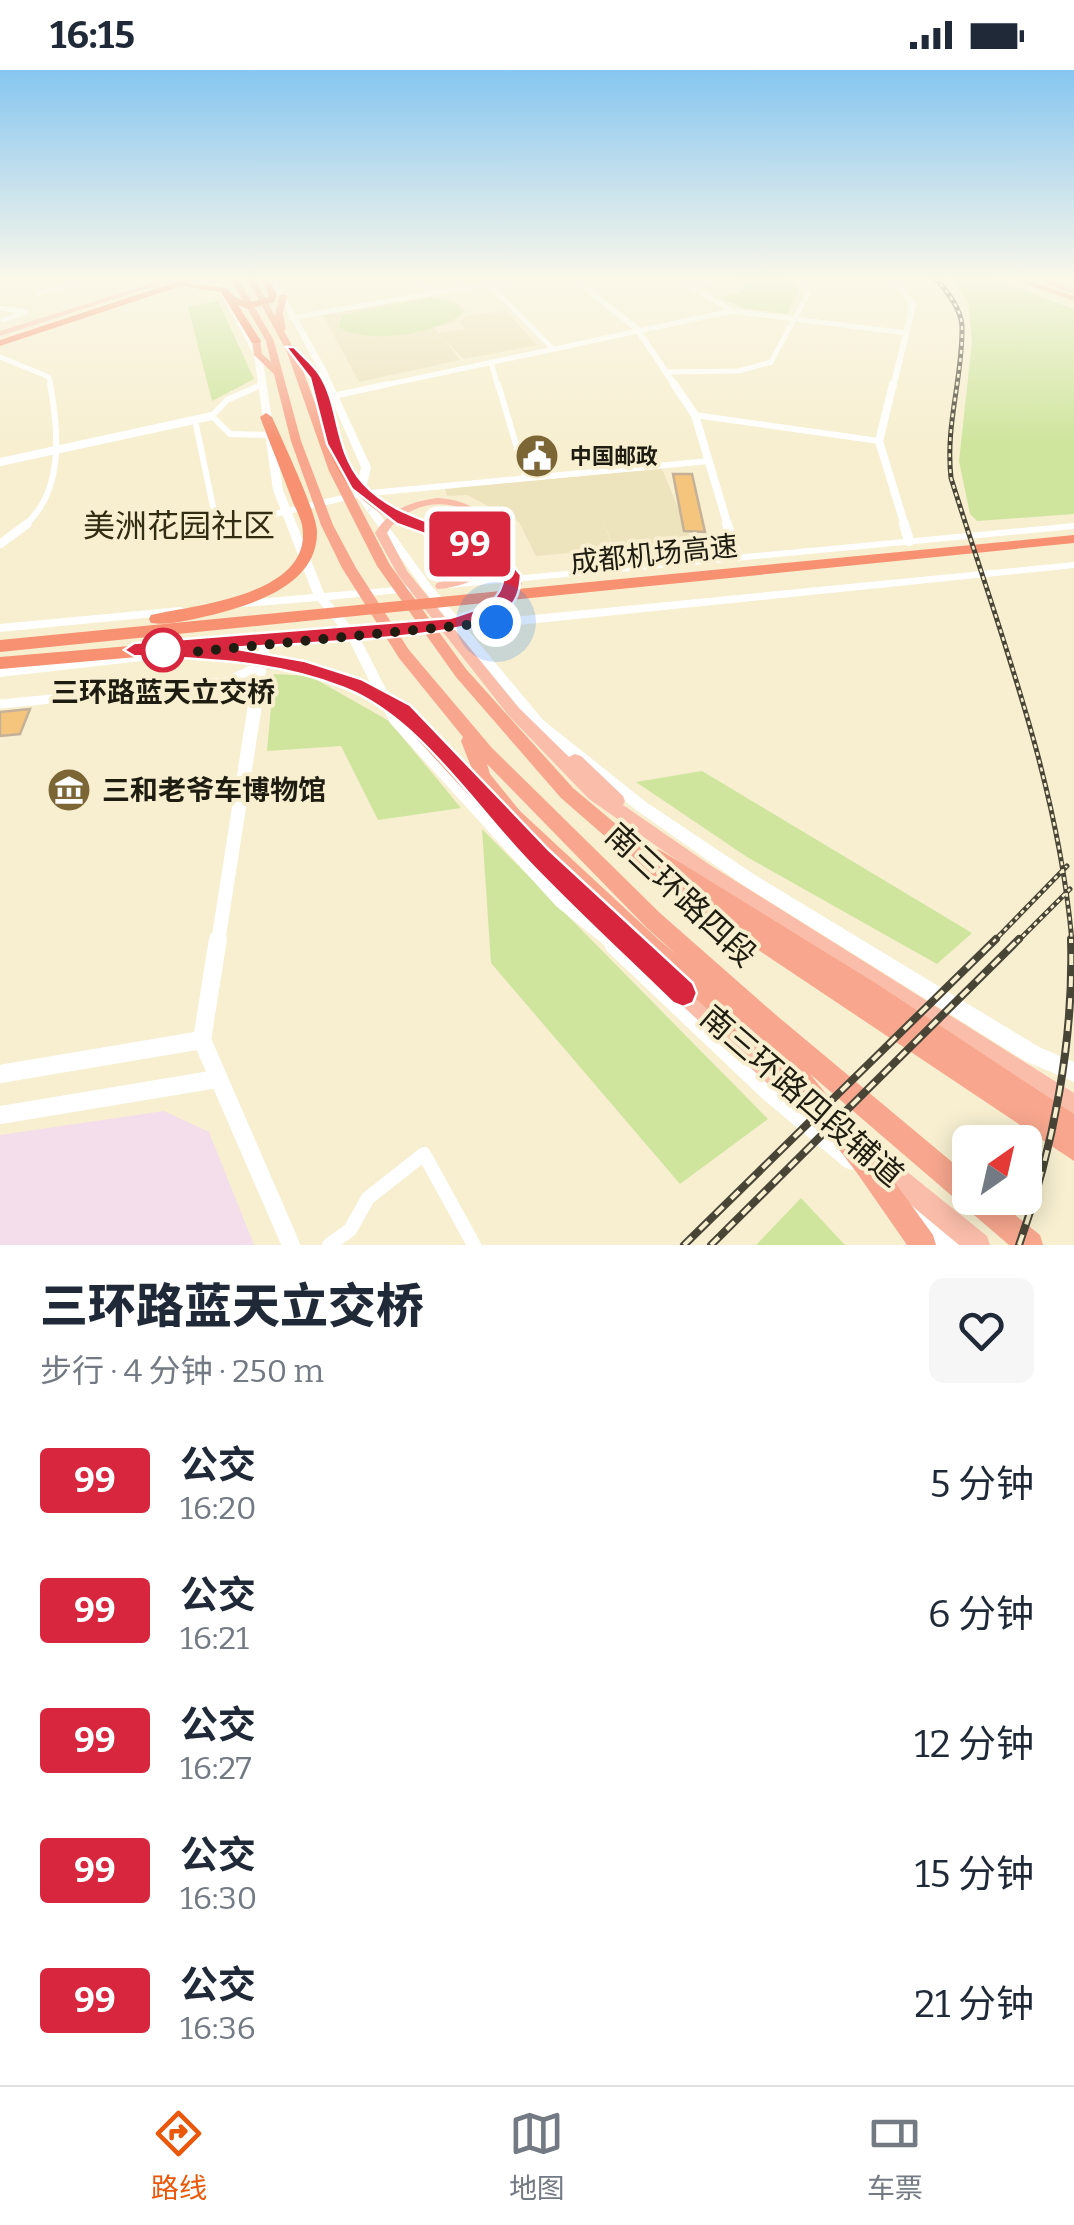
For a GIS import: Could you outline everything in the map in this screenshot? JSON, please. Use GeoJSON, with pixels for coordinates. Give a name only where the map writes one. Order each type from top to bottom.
{"type":"FeatureCollection","features":[{"type":"Feature","properties":{"kind":"highway"},"geometry":{"type":"LineString","coordinates":[[252,333],[258,355],[280,374]]}},
{"type":"Feature","properties":{"kind":"highway"},"geometry":{"type":"LineString","coordinates":[[265,333],[280,374],[296,441],[327,525],[404,654],[461,724],[472,758],[484,776],[514,816],[651,946],[788,1066],[866,1164],[923,1245]]}},
{"type":"Feature","properties":{"kind":"highway"},"geometry":{"type":"LineString","coordinates":[[0,663],[452,624],[498,608],[511,592],[512,575],[502,560],[475,546],[403,521],[357,486],[334,444],[316,377],[290,349],[282,333]]}},
{"type":"Feature","properties":{"kind":"highway"},"geometry":{"type":"LineString","coordinates":[[283,333],[284,337]]}},
{"type":"Feature","properties":{"kind":"highway","name":"南三环路四段"},"geometry":{"type":"LineString","coordinates":[[290,349],[321,436],[362,525],[413,609],[461,674],[567,793],[668,879],[900,1030],[1074,1150]]}},
{"type":"Feature","properties":{"kind":"highway"},"geometry":{"type":"LineString","coordinates":[[0,636],[214,610],[253,597],[299,566],[311,538],[266,418]]}},
{"type":"Feature","properties":{"kind":"highway","name":"成都机场高速"},"geometry":{"type":"LineString","coordinates":[[0,646],[1074,539]]}},
{"type":"Feature","properties":{"kind":"highway","name":"成都机场高速"},"geometry":{"type":"LineString","coordinates":[[0,654],[1074,550]]}},
{"type":"Feature","properties":{"kind":"highway"},"geometry":{"type":"LineString","coordinates":[[134,650],[254,657],[333,675],[403,711],[472,758],[540,857],[683,993]]}},
{"type":"Feature","properties":{"kind":"highway","name":"南三环路四段"},"geometry":{"type":"LineString","coordinates":[[472,758],[768,1023],[952,1179]]}},
{"type":"Feature","properties":{"kind":"highway","name":"南三环路四段"},"geometry":{"type":"LineString","coordinates":[[612,831],[854,981],[1074,1128]]}},
{"type":"Feature","properties":{"kind":"highway","name":"南三环路四段"},"geometry":{"type":"LineString","coordinates":[[994,1215],[1030,1245]]}},
{"type":"Feature","properties":{"kind":"main road"},"geometry":{"type":"LineString","coordinates":[[246,333],[258,355],[266,418]]}},
{"type":"Feature","properties":{"kind":"main road"},"geometry":{"type":"LineString","coordinates":[[300,333],[366,467],[360,494],[434,587],[458,626],[538,724],[626,810],[704,870]]}},
{"type":"Feature","properties":{"kind":"main road","name":"南三环路四段辅道"},"geometry":{"type":"LineString","coordinates":[[274,440],[278,490],[319,595],[352,636],[395,720],[562,901],[683,993],[809,1106],[978,1245]]}},
{"type":"Feature","properties":{"kind":"main road"},"geometry":{"type":"LineString","coordinates":[[434,587],[480,574],[500,560],[502,543],[476,512],[446,503],[411,506],[384,524],[383,540],[402,572],[514,712],[595,794],[704,870],[1074,1106]]}},
{"type":"Feature","properties":{"kind":"main road"},"geometry":{"type":"LineString","coordinates":[[0,628],[1074,526]]}},
{"type":"Feature","properties":{"kind":"main road"},"geometry":{"type":"LineString","coordinates":[[0,673],[1074,565]]}},
{"type":"Feature","properties":{"kind":"main road"},"geometry":{"type":"LineString","coordinates":[[538,724],[641,806],[749,880],[1016,1045],[1074,1072]]}},
{"type":"Feature","properties":{"kind":"main road"},"geometry":{"type":"LineString","coordinates":[[597,930],[771,1093],[952,1245]]}},
{"type":"Feature","properties":{"kind":"street"},"geometry":{"type":"LineString","coordinates":[[537,333],[553,349]]}},
{"type":"Feature","properties":{"kind":"street"},"geometry":{"type":"LineString","coordinates":[[333,396],[629,333]]}},
{"type":"Feature","properties":{"kind":"street"},"geometry":{"type":"LineString","coordinates":[[639,333],[696,415],[737,556]]}},
{"type":"Feature","properties":{"kind":"street"},"geometry":{"type":"LineString","coordinates":[[666,372],[760,368],[771,362],[788,333]]}},
{"type":"Feature","properties":{"kind":"street"},"geometry":{"type":"LineString","coordinates":[[906,333],[879,441],[909,541]]}},
{"type":"Feature","properties":{"kind":"street"},"geometry":{"type":"LineString","coordinates":[[0,358],[49,377],[55,402],[52,488],[42,509],[0,544]]}},
{"type":"Feature","properties":{"kind":"street"},"geometry":{"type":"LineString","coordinates":[[491,362],[526,478]]}},
{"type":"Feature","properties":{"kind":"street"},"geometry":{"type":"LineString","coordinates":[[212,416],[217,406],[236,394],[261,386]]}},
{"type":"Feature","properties":{"kind":"street"},"geometry":{"type":"LineString","coordinates":[[696,415],[879,441]]}},
{"type":"Feature","properties":{"kind":"street"},"geometry":{"type":"LineString","coordinates":[[0,462],[212,416]]}},
{"type":"Feature","properties":{"kind":"street"},"geometry":{"type":"LineString","coordinates":[[212,416],[230,434],[274,440]]}},
{"type":"Feature","properties":{"kind":"street"},"geometry":{"type":"LineString","coordinates":[[195,420],[218,528],[360,494],[709,461]]}},
{"type":"Feature","properties":{"kind":"street"},"geometry":{"type":"LineString","coordinates":[[265,644],[202,1040],[291,1245]]}},
{"type":"Feature","properties":{"kind":"street"},"geometry":{"type":"LineString","coordinates":[[0,704],[226,682],[261,665]]}},
{"type":"Feature","properties":{"kind":"street"},"geometry":{"type":"LineString","coordinates":[[0,1074],[202,1040]]}},
{"type":"Feature","properties":{"kind":"street"},"geometry":{"type":"LineString","coordinates":[[0,1115],[217,1079]]}},
{"type":"Feature","properties":{"kind":"street"},"geometry":{"type":"LineString","coordinates":[[329,1245],[350,1230],[368,1198],[424,1154],[474,1245]]}},
{"type":"Feature","properties":{"kind":"shaded area"},"geometry":{"type":"Polygon","coordinates":[[[333,333],[526,333],[537,345],[464,359],[443,338],[460,360],[359,382],[333,333]]]}},
{"type":"Feature","properties":{"kind":"shaded area"},"geometry":{"type":"Polygon","coordinates":[[[662,469],[692,541],[614,549],[601,515],[613,549],[536,556],[519,522],[467,495],[447,496],[445,488],[662,469]]]}},
{"type":"Feature","properties":{"kind":"shaded area"},"geometry":{"type":"Polygon","coordinates":[[[164,1111],[209,1132],[254,1245],[0,1245],[0,1135],[164,1111]]]}},
{"type":"Feature","properties":{"kind":"green space"},"geometry":{"type":"Polygon","coordinates":[[[195,333],[233,333],[254,379],[212,401],[195,333]]]}},
{"type":"Feature","properties":{"kind":"green space"},"geometry":{"type":"Polygon","coordinates":[[[351,333],[410,333],[384,336],[351,333]]]}},
{"type":"Feature","properties":{"kind":"green space"},"geometry":{"type":"Polygon","coordinates":[[[971,333],[1074,333],[1074,514],[977,521],[970,514],[959,461],[971,333]]]}},
{"type":"Feature","properties":{"kind":"green space"},"geometry":{"type":"Polygon","coordinates":[[[274,674],[310,676],[389,721],[461,808],[378,820],[341,746],[267,751],[274,674]]]}},
{"type":"Feature","properties":{"kind":"green space"},"geometry":{"type":"Polygon","coordinates":[[[702,771],[972,933],[937,964],[747,857],[636,782],[702,771]]]}},
{"type":"Feature","properties":{"kind":"green space"},"geometry":{"type":"Polygon","coordinates":[[[482,829],[768,1119],[680,1184],[491,963],[482,829]]]}},
{"type":"Feature","properties":{"kind":"green space"},"geometry":{"type":"Polygon","coordinates":[[[801,1198],[845,1245],[756,1245],[801,1198]]]}},
{"type":"Feature","properties":{"kind":"building"},"geometry":{"type":"Polygon","coordinates":[[[673,474],[692,474],[705,532],[684,531],[673,474]]]}},
{"type":"Feature","properties":{"kind":"building"},"geometry":{"type":"Polygon","coordinates":[[[30,709],[20,734],[0,736],[0,712],[30,709]]]}},
{"type":"Feature","properties":{"kind":"railway"},"geometry":{"type":"LineString","coordinates":[[962,333],[950,438],[951,478],[1024,707],[1063,870]]}},
{"type":"Feature","properties":{"kind":"railway"},"geometry":{"type":"LineString","coordinates":[[1063,870],[1067,866]]}},
{"type":"Feature","properties":{"kind":"railway"},"geometry":{"type":"LineString","coordinates":[[994,941],[1063,870]]}},
{"type":"Feature","properties":{"kind":"railway"},"geometry":{"type":"LineString","coordinates":[[1063,870],[1066,893]]}},
{"type":"Feature","properties":{"kind":"railway"},"geometry":{"type":"LineString","coordinates":[[1066,893],[1070,889]]}},
{"type":"Feature","properties":{"kind":"railway"},"geometry":{"type":"LineString","coordinates":[[1017,942],[1066,893]]}},
{"type":"Feature","properties":{"kind":"railway"},"geometry":{"type":"LineString","coordinates":[[1066,893],[1072,942]]}},
{"type":"Feature","properties":{"kind":"railway"},"geometry":{"type":"LineString","coordinates":[[711,1245],[1019,939]]}},
{"type":"Feature","properties":{"kind":"railway"},"geometry":{"type":"LineString","coordinates":[[1019,1245],[1042,1171],[1059,1095],[1069,1016],[1071,939]]}},
{"type":"Feature","properties":{"kind":"railway"},"geometry":{"type":"LineString","coordinates":[[684,1245],[994,941]]}},
{"type":"Feature","properties":{"kind":"bus line","name":"99"},"geometry":{"type":"LineString","coordinates":[[290,349],[316,377],[334,444],[343,467],[357,486],[403,521],[475,546],[502,560],[512,575],[511,592],[498,608],[452,624],[134,650],[226,653],[298,665],[354,684],[403,711],[540,857],[683,993]]}},
{"type":"Feature","properties":{"kind":"place","name":"中国邮政"},"geometry":{"type":"Point","coordinates":[537,456]}},
{"type":"Feature","properties":{"kind":"place","name":"三环路蓝天立交桥"},"geometry":{"type":"Point","coordinates":[163,650]}},
{"type":"Feature","properties":{"kind":"place","name":"三和老爷车博物馆"},"geometry":{"type":"Point","coordinates":[69,790]}},
{"type":"Feature","properties":{"kind":"district","name":"美洲花园社区"},"geometry":{"type":"Point","coordinates":[179,526]}},
{"type":"Feature","properties":{"kind":"route"},"geometry":{"type":"LineString","coordinates":[[163,650],[172,654],[496,622]]}}]}
